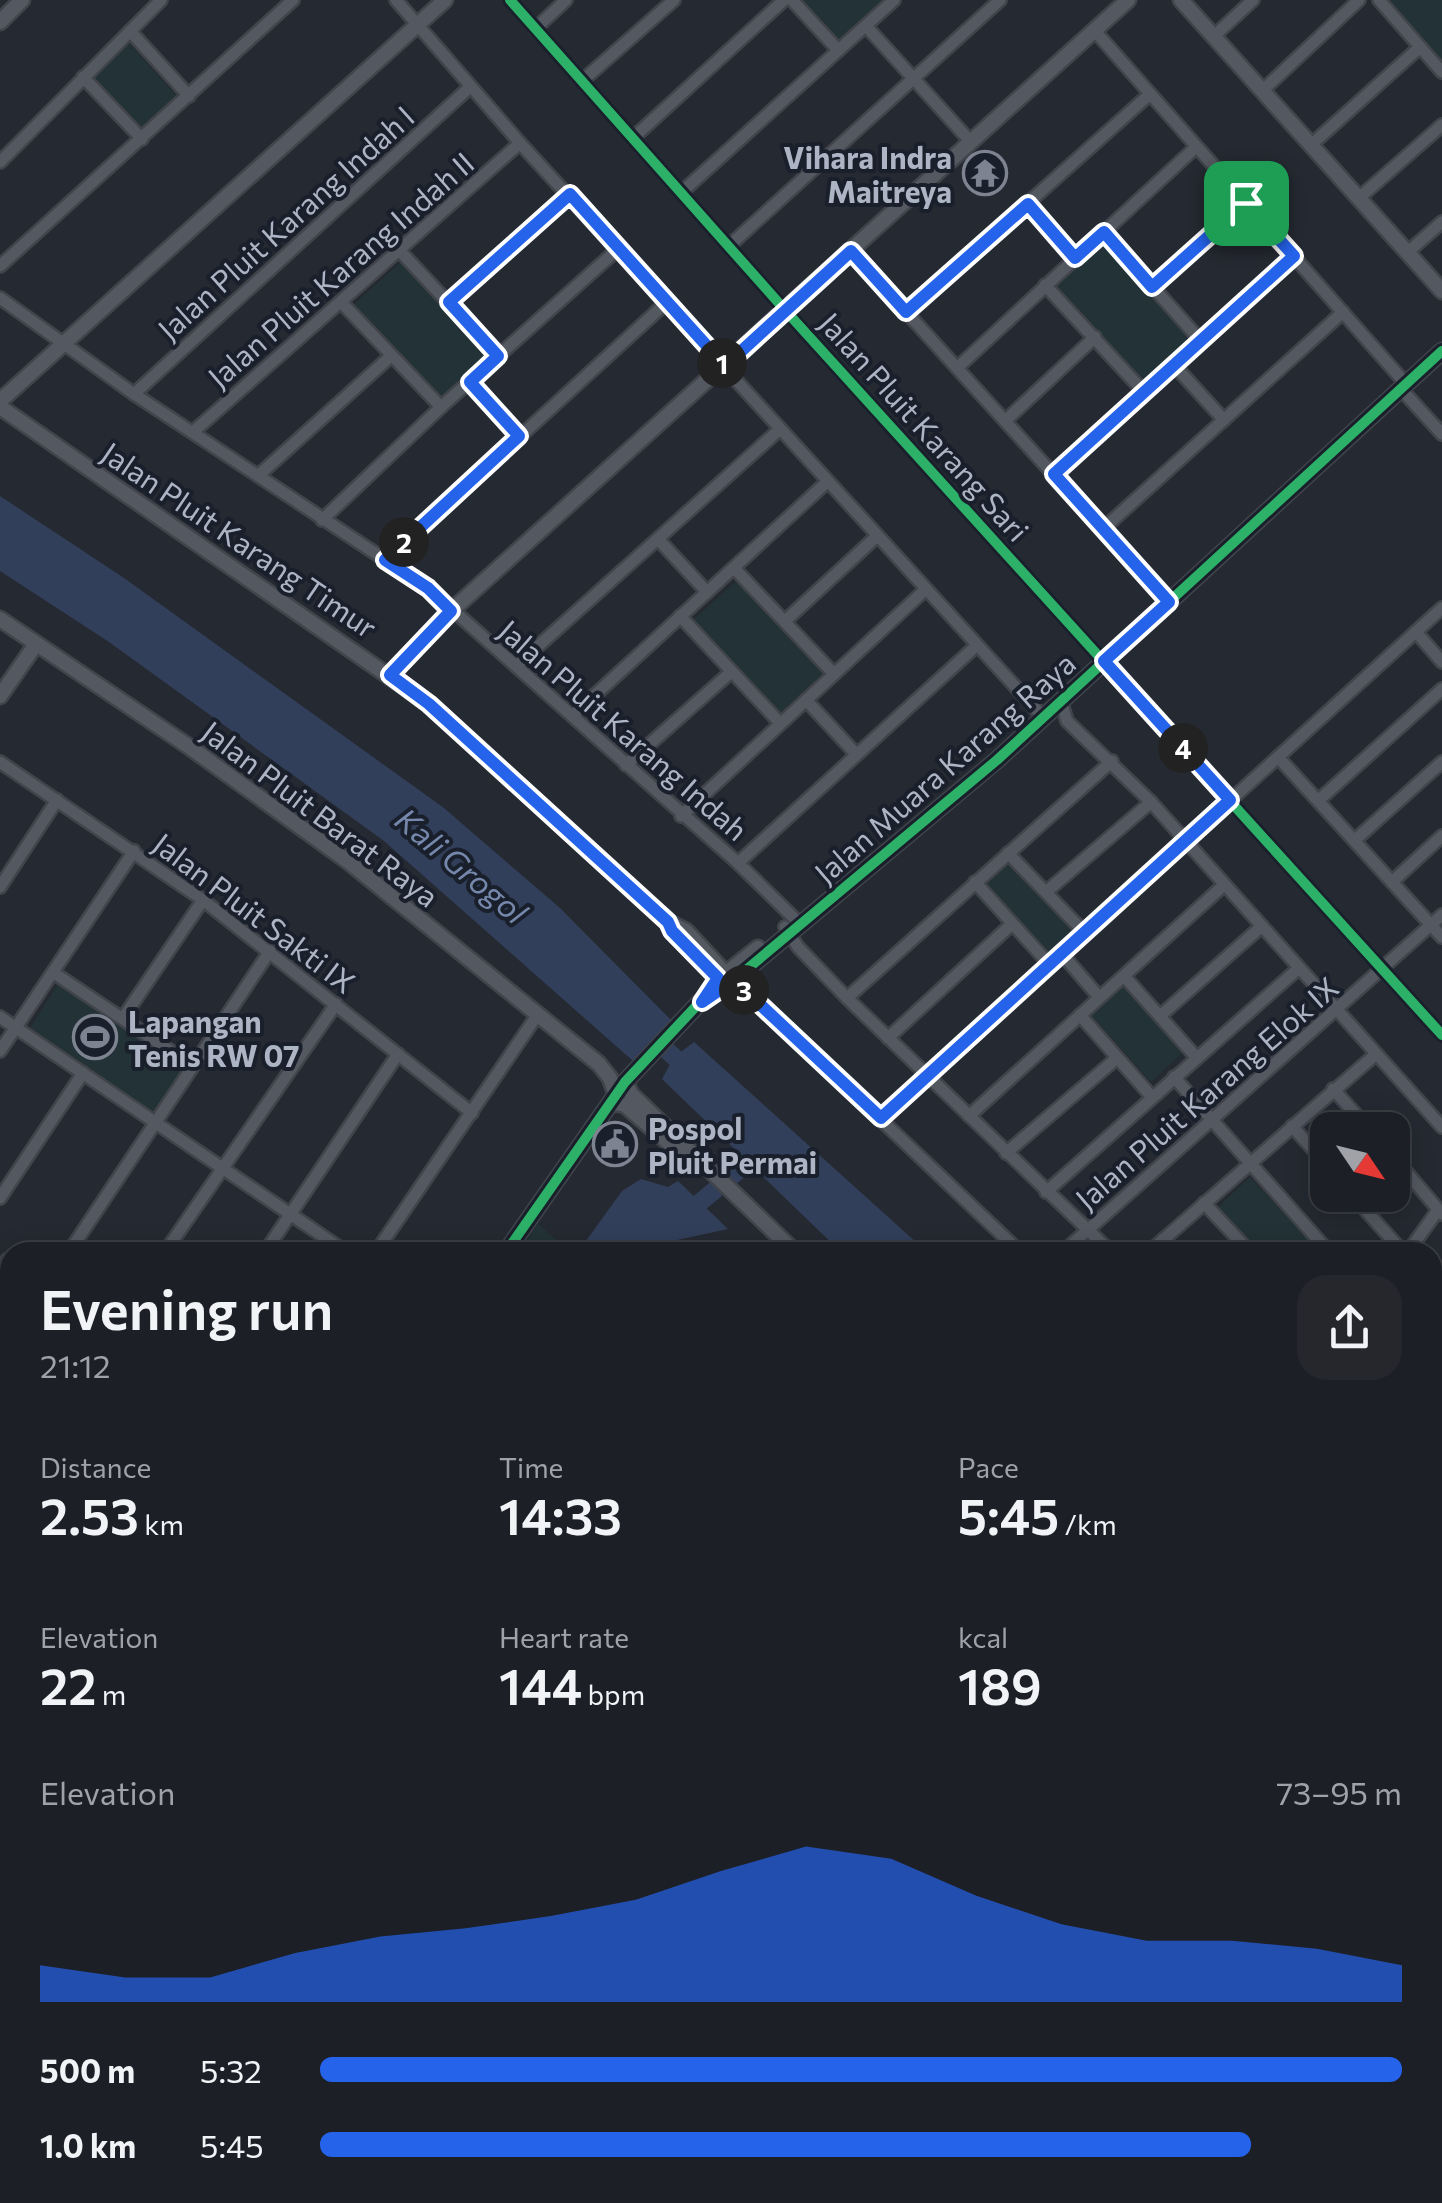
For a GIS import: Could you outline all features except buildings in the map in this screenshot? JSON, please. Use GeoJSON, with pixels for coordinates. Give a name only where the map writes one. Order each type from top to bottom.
{"type":"FeatureCollection","features":[{"type":"Feature","properties":{"kind":"street"},"geometry":{"type":"LineString","coordinates":[[0,22],[22,0]]}},
{"type":"Feature","properties":{"kind":"street"},"geometry":{"type":"LineString","coordinates":[[0,162],[161,0]]}},
{"type":"Feature","properties":{"kind":"street"},"geometry":{"type":"LineString","coordinates":[[0,266],[292,0]]}},
{"type":"Feature","properties":{"kind":"street"},"geometry":{"type":"LineString","coordinates":[[396,0],[778,430],[1043,717]]}},
{"type":"Feature","properties":{"kind":"street"},"geometry":{"type":"LineString","coordinates":[[0,404],[63,342],[445,0]]}},
{"type":"Feature","properties":{"kind":"street","name":"Jalan Pluit Karang Sari"},"geometry":{"type":"LineString","coordinates":[[510,0],[1442,1035]]}},
{"type":"Feature","properties":{"kind":"street"},"geometry":{"type":"LineString","coordinates":[[535,29],[566,0]]}},
{"type":"Feature","properties":{"kind":"street"},"geometry":{"type":"LineString","coordinates":[[582,82],[674,0]]}},
{"type":"Feature","properties":{"kind":"street"},"geometry":{"type":"LineString","coordinates":[[633,138],[784,0]]}},
{"type":"Feature","properties":{"kind":"street"},"geometry":{"type":"LineString","coordinates":[[792,0],[838,50]]}},
{"type":"Feature","properties":{"kind":"street"},"geometry":{"type":"LineString","coordinates":[[683,191],[894,0]]}},
{"type":"Feature","properties":{"kind":"street"},"geometry":{"type":"LineString","coordinates":[[729,246],[1000,0]]}},
{"type":"Feature","properties":{"kind":"street"},"geometry":{"type":"LineString","coordinates":[[390,675],[451,611],[1128,0]]}},
{"type":"Feature","properties":{"kind":"street"},"geometry":{"type":"LineString","coordinates":[[1181,0],[1442,291]]}},
{"type":"Feature","properties":{"kind":"street"},"geometry":{"type":"LineString","coordinates":[[1214,37],[1253,0]]}},
{"type":"Feature","properties":{"kind":"street"},"geometry":{"type":"LineString","coordinates":[[1262,91],[1359,0]]}},
{"type":"Feature","properties":{"kind":"street"},"geometry":{"type":"LineString","coordinates":[[1380,0],[1442,72]]}},
{"type":"Feature","properties":{"kind":"street"},"geometry":{"type":"LineString","coordinates":[[866,26],[970,141]]}},
{"type":"Feature","properties":{"kind":"street"},"geometry":{"type":"LineString","coordinates":[[1094,30],[1343,312],[1442,434]]}},
{"type":"Feature","properties":{"kind":"street"},"geometry":{"type":"LineString","coordinates":[[130,31],[189,96]]}},
{"type":"Feature","properties":{"kind":"street"},"geometry":{"type":"LineString","coordinates":[[1311,145],[1420,47]]}},
{"type":"Feature","properties":{"kind":"street"},"geometry":{"type":"LineString","coordinates":[[83,77],[142,139]]}},
{"type":"Feature","properties":{"kind":"street","name":"Jalan Pluit Karang Indah I"},"geometry":{"type":"LineString","coordinates":[[134,394],[470,87]]}},
{"type":"Feature","properties":{"kind":"street"},"geometry":{"type":"LineString","coordinates":[[906,312],[1150,94]]}},
{"type":"Feature","properties":{"kind":"street"},"geometry":{"type":"LineString","coordinates":[[1358,198],[1442,125]]}},
{"type":"Feature","properties":{"kind":"street","name":"Jalan Pluit Karang Indah II"},"geometry":{"type":"LineString","coordinates":[[193,432],[520,144]]}},
{"type":"Feature","properties":{"kind":"street"},"geometry":{"type":"LineString","coordinates":[[957,368],[1196,147]]}},
{"type":"Feature","properties":{"kind":"street"},"geometry":{"type":"LineString","coordinates":[[449,302],[570,194]]}},
{"type":"Feature","properties":{"kind":"street"},"geometry":{"type":"LineString","coordinates":[[1152,287],[1246,203]]}},
{"type":"Feature","properties":{"kind":"street"},"geometry":{"type":"LineString","coordinates":[[1028,204],[1075,258]]}},
{"type":"Feature","properties":{"kind":"street"},"geometry":{"type":"LineString","coordinates":[[1408,252],[1442,222]]}},
{"type":"Feature","properties":{"kind":"street"},"geometry":{"type":"LineString","coordinates":[[1104,232],[1201,341]]}},
{"type":"Feature","properties":{"kind":"street"},"geometry":{"type":"LineString","coordinates":[[322,520],[618,248]]}},
{"type":"Feature","properties":{"kind":"street"},"geometry":{"type":"LineString","coordinates":[[400,250],[498,356]]}},
{"type":"Feature","properties":{"kind":"street"},"geometry":{"type":"LineString","coordinates":[[851,251],[1169,602]]}},
{"type":"Feature","properties":{"kind":"street"},"geometry":{"type":"LineString","coordinates":[[1054,474],[1294,256]]}},
{"type":"Feature","properties":{"kind":"street"},"geometry":{"type":"LineString","coordinates":[[1046,285],[1144,392]]}},
{"type":"Feature","properties":{"kind":"street","name":"Jalan Pluit Karang Indah"},"geometry":{"type":"LineString","coordinates":[[0,298],[134,394],[428,588],[680,816],[738,863],[847,998],[1100,1242]]}},
{"type":"Feature","properties":{"kind":"street"},"geometry":{"type":"LineString","coordinates":[[342,302],[441,407]]}},
{"type":"Feature","properties":{"kind":"street"},"geometry":{"type":"LineString","coordinates":[[385,560],[667,302]]}},
{"type":"Feature","properties":{"kind":"street"},"geometry":{"type":"LineString","coordinates":[[1103,529],[1343,312]]}},
{"type":"Feature","properties":{"kind":"street"},"geometry":{"type":"LineString","coordinates":[[1005,421],[1095,338]]}},
{"type":"Feature","properties":{"kind":"street","name":"Jalan Muara Karang Raya"},"geometry":{"type":"LineString","coordinates":[[513,1242],[624,1085],[726,977],[997,760],[1442,351]]}},
{"type":"Feature","properties":{"kind":"street"},"geometry":{"type":"LineString","coordinates":[[260,474],[391,356]]}},
{"type":"Feature","properties":{"kind":"street"},"geometry":{"type":"LineString","coordinates":[[1174,365],[1224,420]]}},
{"type":"Feature","properties":{"kind":"street"},"geometry":{"type":"LineString","coordinates":[[470,382],[519,436]]}},
{"type":"Feature","properties":{"kind":"street","name":"Jalan Pluit Karang Timur"},"geometry":{"type":"LineString","coordinates":[[0,404],[429,704],[726,977]]}},
{"type":"Feature","properties":{"kind":"street"},"geometry":{"type":"LineString","coordinates":[[516,666],[778,430]]}},
{"type":"Feature","properties":{"kind":"street"},"geometry":{"type":"LineString","coordinates":[[572,716],[827,482]]}},
{"type":"Feature","properties":{"kind":"street"},"geometry":{"type":"LineString","coordinates":[[785,621],[877,536]]}},
{"type":"Feature","properties":{"kind":"street"},"geometry":{"type":"LineString","coordinates":[[658,539],[707,592]]}},
{"type":"Feature","properties":{"kind":"street"},"geometry":{"type":"LineString","coordinates":[[734,568],[834,674]]}},
{"type":"Feature","properties":{"kind":"street"},"geometry":{"type":"LineString","coordinates":[[680,816],[925,590]]}},
{"type":"Feature","properties":{"kind":"street"},"geometry":{"type":"LineString","coordinates":[[881,1118],[1442,608]]}},
{"type":"Feature","properties":{"kind":"street"},"geometry":{"type":"LineString","coordinates":[[680,616],[780,723]]}},
{"type":"Feature","properties":{"kind":"street","name":"Jalan Pluit Barat Raya"},"geometry":{"type":"LineString","coordinates":[[0,619],[349,862],[624,1085],[650,1118],[783,1242]]}},
{"type":"Feature","properties":{"kind":"street"},"geometry":{"type":"LineString","coordinates":[[1416,632],[1442,662]]}},
{"type":"Feature","properties":{"kind":"street"},"geometry":{"type":"LineString","coordinates":[[0,696],[36,644]]}},
{"type":"Feature","properties":{"kind":"street"},"geometry":{"type":"LineString","coordinates":[[738,863],[976,646]]}},
{"type":"Feature","properties":{"kind":"street"},"geometry":{"type":"LineString","coordinates":[[626,764],[732,672]]}},
{"type":"Feature","properties":{"kind":"street"},"geometry":{"type":"LineString","coordinates":[[1318,800],[1439,697]]}},
{"type":"Feature","properties":{"kind":"street"},"geometry":{"type":"LineString","coordinates":[[806,700],[856,754]]}},
{"type":"Feature","properties":{"kind":"street"},"geometry":{"type":"LineString","coordinates":[[1061,701],[1066,721],[1152,802],[1442,1127]]}},
{"type":"Feature","properties":{"kind":"street"},"geometry":{"type":"LineString","coordinates":[[1278,758],[1442,937]]}},
{"type":"Feature","properties":{"kind":"street"},"geometry":{"type":"LineString","coordinates":[[847,998],[1112,761]]}},
{"type":"Feature","properties":{"kind":"street","name":"Jalan Pluit Sakti IX"},"geometry":{"type":"LineString","coordinates":[[0,762],[203,900],[472,1113]]}},
{"type":"Feature","properties":{"kind":"street"},"geometry":{"type":"LineString","coordinates":[[1356,840],[1442,762]]}},
{"type":"Feature","properties":{"kind":"street"},"geometry":{"type":"LineString","coordinates":[[0,887],[57,800]]}},
{"type":"Feature","properties":{"kind":"street"},"geometry":{"type":"LineString","coordinates":[[1046,892],[1152,802]]}},
{"type":"Feature","properties":{"kind":"street"},"geometry":{"type":"LineString","coordinates":[[1392,882],[1442,836]]}},
{"type":"Feature","properties":{"kind":"street"},"geometry":{"type":"LineString","coordinates":[[0,1051],[134,850]]}},
{"type":"Feature","properties":{"kind":"street"},"geometry":{"type":"LineString","coordinates":[[1008,853],[1084,932]]}},
{"type":"Feature","properties":{"kind":"street"},"geometry":{"type":"LineString","coordinates":[[975,882],[1050,965]]}},
{"type":"Feature","properties":{"kind":"street"},"geometry":{"type":"LineString","coordinates":[[969,1116],[1224,885]]}},
{"type":"Feature","properties":{"kind":"street"},"geometry":{"type":"LineString","coordinates":[[123,1018],[203,900]]}},
{"type":"Feature","properties":{"kind":"street","name":"Jalan Pluit Karang Elok IX"},"geometry":{"type":"LineString","coordinates":[[1074,1242],[1442,915]]}},
{"type":"Feature","properties":{"kind":"street"},"geometry":{"type":"LineString","coordinates":[[888,1038],[1012,924]]}},
{"type":"Feature","properties":{"kind":"street"},"geometry":{"type":"LineString","coordinates":[[1160,1016],[1262,926]]}},
{"type":"Feature","properties":{"kind":"street"},"geometry":{"type":"LineString","coordinates":[[76,1242],[270,951]]}},
{"type":"Feature","properties":{"kind":"street"},"geometry":{"type":"LineString","coordinates":[[1062,954],[1099,997]]}},
{"type":"Feature","properties":{"kind":"street"},"geometry":{"type":"LineString","coordinates":[[1046,1192],[1298,968]]}},
{"type":"Feature","properties":{"kind":"street"},"geometry":{"type":"LineString","coordinates":[[54,972],[194,1066]]}},
{"type":"Feature","properties":{"kind":"street"},"geometry":{"type":"LineString","coordinates":[[1124,976],[1196,1057]]}},
{"type":"Feature","properties":{"kind":"street"},"geometry":{"type":"LineString","coordinates":[[726,977],[1010,1242]]}},
{"type":"Feature","properties":{"kind":"street"},"geometry":{"type":"LineString","coordinates":[[173,1242],[336,1004]]}},
{"type":"Feature","properties":{"kind":"street"},"geometry":{"type":"LineString","coordinates":[[1080,1014],[1152,1097]]}},
{"type":"Feature","properties":{"kind":"street"},"geometry":{"type":"LineString","coordinates":[[383,1242],[536,1016]]}},
{"type":"Feature","properties":{"kind":"street"},"geometry":{"type":"LineString","coordinates":[[0,1017],[331,1242]]}},
{"type":"Feature","properties":{"kind":"street"},"geometry":{"type":"LineString","coordinates":[[272,1242],[398,1054]]}},
{"type":"Feature","properties":{"kind":"street"},"geometry":{"type":"LineString","coordinates":[[1161,1242],[1376,1054]]}},
{"type":"Feature","properties":{"kind":"street"},"geometry":{"type":"LineString","coordinates":[[1006,1153],[1116,1058]]}},
{"type":"Feature","properties":{"kind":"street","name":"Jalan Pluit Barat Raya"},"geometry":{"type":"LineString","coordinates":[[599,1064],[610,1078],[624,1085]]}},
{"type":"Feature","properties":{"kind":"street"},"geometry":{"type":"LineString","coordinates":[[0,1198],[83,1074]]}},
{"type":"Feature","properties":{"kind":"street"},"geometry":{"type":"LineString","coordinates":[[1174,1077],[1320,1242]]}},
{"type":"Feature","properties":{"kind":"street","name":"Jalan Pluit Barat Raya"},"geometry":{"type":"LineString","coordinates":[[624,1085],[615,1102],[650,1118]]}},
{"type":"Feature","properties":{"kind":"street"},"geometry":{"type":"LineString","coordinates":[[1334,1089],[1354,1112]]}},
{"type":"Feature","properties":{"kind":"street"},"geometry":{"type":"LineString","coordinates":[[1292,1126],[1310,1146]]}},
{"type":"Feature","properties":{"kind":"street","name":"Jalan Pluit Barat Raya"},"geometry":{"type":"LineString","coordinates":[[681,1147],[774,1242]]}},
{"type":"Feature","properties":{"kind":"street"},"geometry":{"type":"LineString","coordinates":[[1410,1176],[1440,1212],[1414,1242]]}},
{"type":"Feature","properties":{"kind":"street"},"geometry":{"type":"LineString","coordinates":[[1204,1203],[1241,1242]]}},
{"type":"Feature","properties":{"kind":"street"},"geometry":{"type":"LineString","coordinates":[[1368,1212],[1397,1242]]}},
{"type":"Feature","properties":{"kind":"street"},"geometry":{"type":"LineString","coordinates":[[1164,1239],[1167,1242]]}},
{"type":"Feature","properties":{"kind":"shaded area"},"geometry":{"type":"Polygon","coordinates":[[[798,0],[889,0],[839,45],[798,0]]]}},
{"type":"Feature","properties":{"kind":"shaded area"},"geometry":{"type":"Polygon","coordinates":[[[1382,0],[1442,0],[1442,62],[1382,0]]]}},
{"type":"Feature","properties":{"kind":"shaded area"},"geometry":{"type":"Polygon","coordinates":[[[128,42],[182,102],[140,141],[85,82],[128,42]]]}},
{"type":"Feature","properties":{"kind":"shaded area"},"geometry":{"type":"Polygon","coordinates":[[[1105,242],[1194,341],[1146,383],[1054,285],[1105,242]]]}},
{"type":"Feature","properties":{"kind":"shaded area"},"geometry":{"type":"Polygon","coordinates":[[[401,262],[490,361],[440,405],[352,306],[401,262]]]}},
{"type":"Feature","properties":{"kind":"shaded area"},"geometry":{"type":"Polygon","coordinates":[[[741,577],[826,671],[770,722],[685,627],[741,577]]]}},
{"type":"Feature","properties":{"kind":"shaded area"},"geometry":{"type":"Polygon","coordinates":[[[1009,859],[1076,935],[1041,967],[972,892],[1009,859]]]}},
{"type":"Feature","properties":{"kind":"shaded area"},"geometry":{"type":"Polygon","coordinates":[[[1124,979],[1184,1051],[1151,1082],[1088,1012],[1124,979]]]}},
{"type":"Feature","properties":{"kind":"shaded area"},"geometry":{"type":"Polygon","coordinates":[[[58,984],[185,1068],[154,1114],[28,1031],[58,984]]]}},
{"type":"Feature","properties":{"kind":"shaded area"},"geometry":{"type":"Polygon","coordinates":[[[1250,1177],[1312,1242],[1243,1242],[1214,1211],[1250,1177]]]}},
{"type":"Feature","properties":{"kind":"shaded area"},"geometry":{"type":"Polygon","coordinates":[[[538,1224],[559,1242],[526,1242],[538,1224]]]}},
{"type":"Feature","properties":{"kind":"water"},"geometry":{"type":"Polygon","coordinates":[[[0,496],[124,578],[444,808],[560,908],[671,1020],[633,1061],[384,841],[109,642],[0,571],[0,496]]]}},
{"type":"Feature","properties":{"kind":"water"},"geometry":{"type":"Polygon","coordinates":[[[694,1042],[916,1242],[831,1242],[662,1079],[674,1057],[694,1042]]]}},
{"type":"Feature","properties":{"kind":"water"},"geometry":{"type":"Polygon","coordinates":[[[641,1179],[668,1187],[678,1181],[728,1229],[668,1242],[585,1242],[622,1191],[641,1179]]]}},
{"type":"Feature","properties":{"kind":"waterway","name":"Kali Grogol"},"geometry":{"type":"LineString","coordinates":[[637,1022],[691,1073]]}},
{"type":"Feature","properties":{"kind":"waterway"},"geometry":{"type":"LineString","coordinates":[[726,1181],[765,1148]]}},
{"type":"Feature","properties":{"kind":"waterway"},"geometry":{"type":"LineString","coordinates":[[682,1208],[693,1208],[715,1190]]}},
{"type":"Feature","properties":{"kind":"cycle path"},"geometry":{"type":"LineString","coordinates":[[510,0],[785,310],[1442,1035]]}},
{"type":"Feature","properties":{"kind":"cycle path"},"geometry":{"type":"LineString","coordinates":[[513,1242],[625,1082],[701,1001],[734,980],[997,760],[1442,351]]}},
{"type":"Feature","properties":{"kind":"place","name":"Vihara Indra Maitreya"},"geometry":{"type":"Point","coordinates":[985,173]}},
{"type":"Feature","properties":{"kind":"place","name":"Lapangan Tenis RW 07"},"geometry":{"type":"Point","coordinates":[95,1037]}},
{"type":"Feature","properties":{"kind":"place","name":"Pospol Pluit Permai"},"geometry":{"type":"Point","coordinates":[615,1144]}},
{"type":"Feature","properties":{"kind":"route"},"geometry":{"type":"LineString","coordinates":[[570,194],[725,366],[851,251],[906,312],[1028,204],[1075,258],[1104,232],[1152,287],[1246,203],[1294,256],[1054,474],[1169,602],[1104,661],[1230,800],[881,1118],[734,980],[702,1002],[718,978],[672,931],[668,922],[429,704],[390,675],[451,611],[428,588],[385,560],[519,436],[470,382],[498,356],[449,302],[570,194]]}}]}
